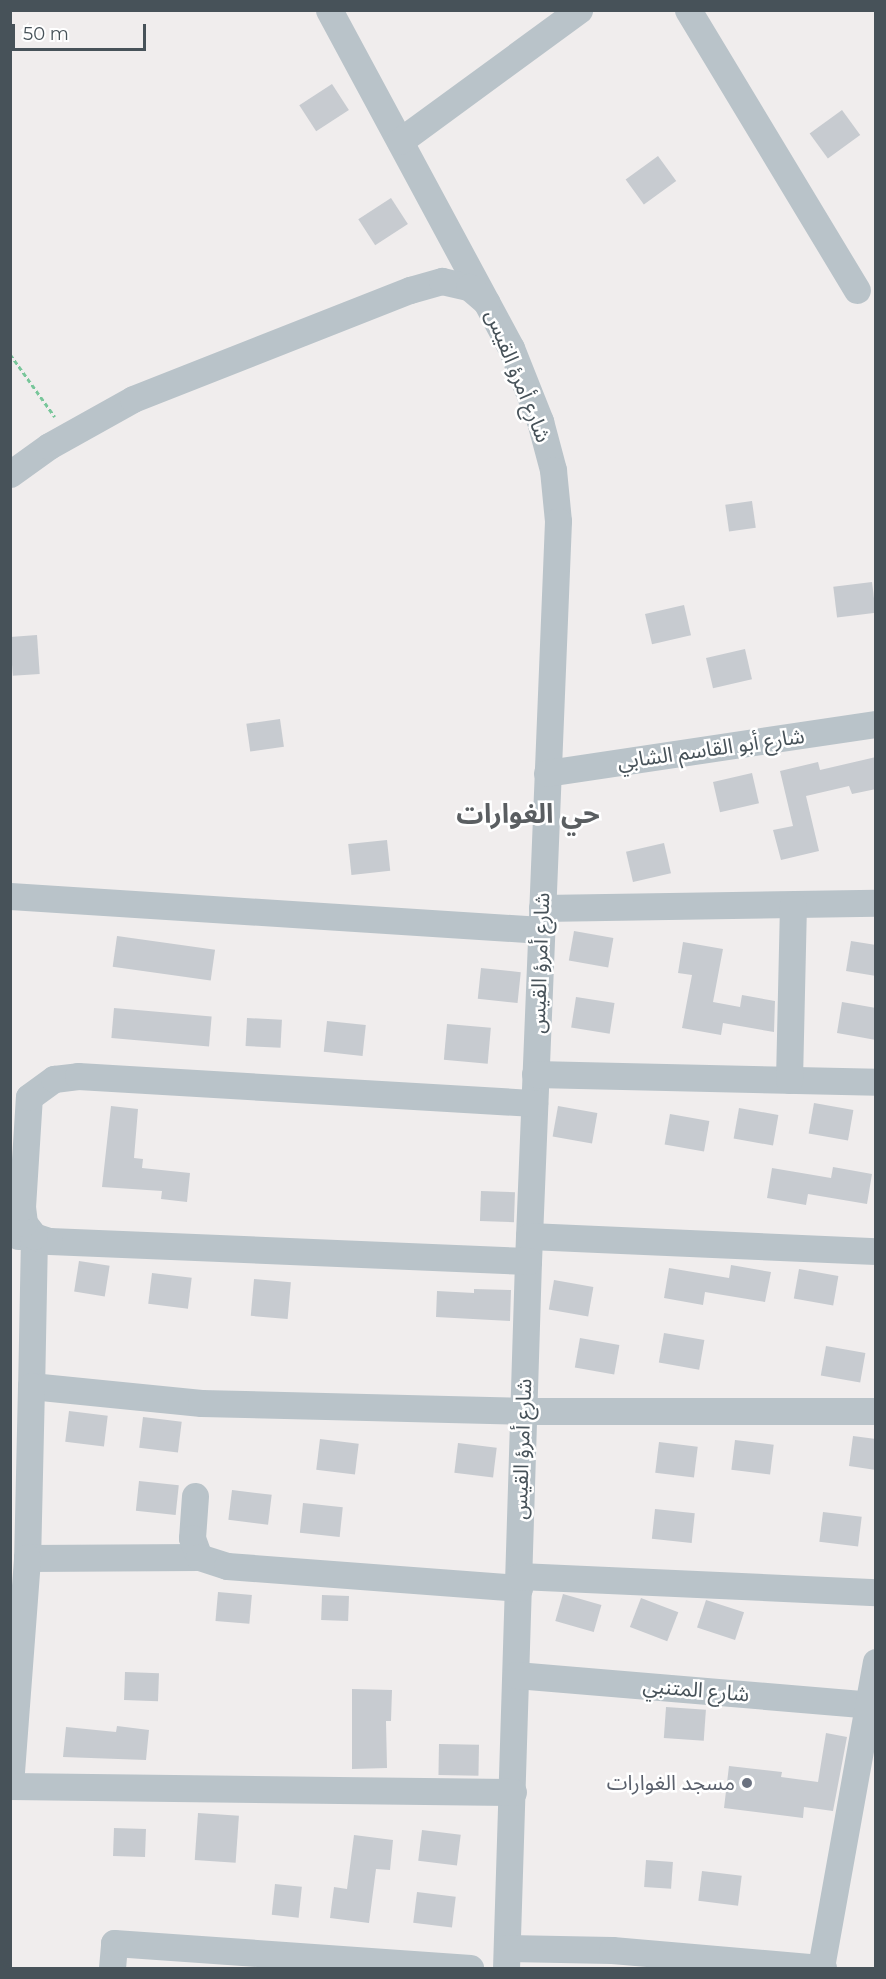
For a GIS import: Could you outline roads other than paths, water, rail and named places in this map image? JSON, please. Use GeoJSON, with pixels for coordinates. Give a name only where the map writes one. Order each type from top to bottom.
{"type":"FeatureCollection","features":[{"type":"Feature","properties":{"kind":"street","name":"شارع أمرؤ القيس"},"geometry":{"type":"LineString","coordinates":[[329,10],[489,305],[540,422],[553,470],[558,521],[528,1249],[513,1792],[506,1958]]}},
{"type":"Feature","properties":{"kind":"street"},"geometry":{"type":"LineString","coordinates":[[400,141],[579,10]]}},
{"type":"Feature","properties":{"kind":"street"},"geometry":{"type":"LineString","coordinates":[[688,10],[857,290]]}},
{"type":"Feature","properties":{"kind":"street"},"geometry":{"type":"LineString","coordinates":[[10,474],[69,435],[133,399],[410,290],[442,281],[469,287],[489,305]]}},
{"type":"Feature","properties":{"kind":"street","name":"شارع أبو القاسم الشابي"},"geometry":{"type":"LineString","coordinates":[[547,773],[876,724]]}},
{"type":"Feature","properties":{"kind":"street"},"geometry":{"type":"LineString","coordinates":[[10,896],[541,919],[793,905],[876,903]]}},
{"type":"Feature","properties":{"kind":"street"},"geometry":{"type":"LineString","coordinates":[[789,1080],[793,905]]}},
{"type":"Feature","properties":{"kind":"street"},"geometry":{"type":"LineString","coordinates":[[536,1074],[876,1082]]}},
{"type":"Feature","properties":{"kind":"street"},"geometry":{"type":"LineString","coordinates":[[513,1792],[10,1785],[27,1558],[31,1386],[22,1207],[29,1097],[54,1079],[78,1076],[534,1103]]}},
{"type":"Feature","properties":{"kind":"street"},"geometry":{"type":"LineString","coordinates":[[22,1236],[66,1242],[528,1249],[876,1251]]}},
{"type":"Feature","properties":{"kind":"street"},"geometry":{"type":"LineString","coordinates":[[31,1386],[201,1403],[523,1411],[876,1411]]}},
{"type":"Feature","properties":{"kind":"street"},"geometry":{"type":"LineString","coordinates":[[195,1496],[192,1538],[199,1557]]}},
{"type":"Feature","properties":{"kind":"street"},"geometry":{"type":"LineString","coordinates":[[27,1558],[199,1557],[227,1566],[519,1582],[876,1592]]}},
{"type":"Feature","properties":{"kind":"street"},"geometry":{"type":"LineString","coordinates":[[506,1958],[612,1950],[822,1967],[872,1705],[876,1662]]}},
{"type":"Feature","properties":{"kind":"street","name":"شارع المتنبي"},"geometry":{"type":"LineString","coordinates":[[516,1675],[872,1705]]}},
{"type":"Feature","properties":{"kind":"street"},"geometry":{"type":"LineString","coordinates":[[112,1968],[114,1943],[470,1968]]}},
{"type":"Feature","properties":{"kind":"place","name":"مسجد الغوارات"},"geometry":{"type":"Point","coordinates":[747,1783]}},
{"type":"Feature","properties":{"kind":"district","name":"حي الغوارات"},"geometry":{"type":"Point","coordinates":[528,814]}}]}
